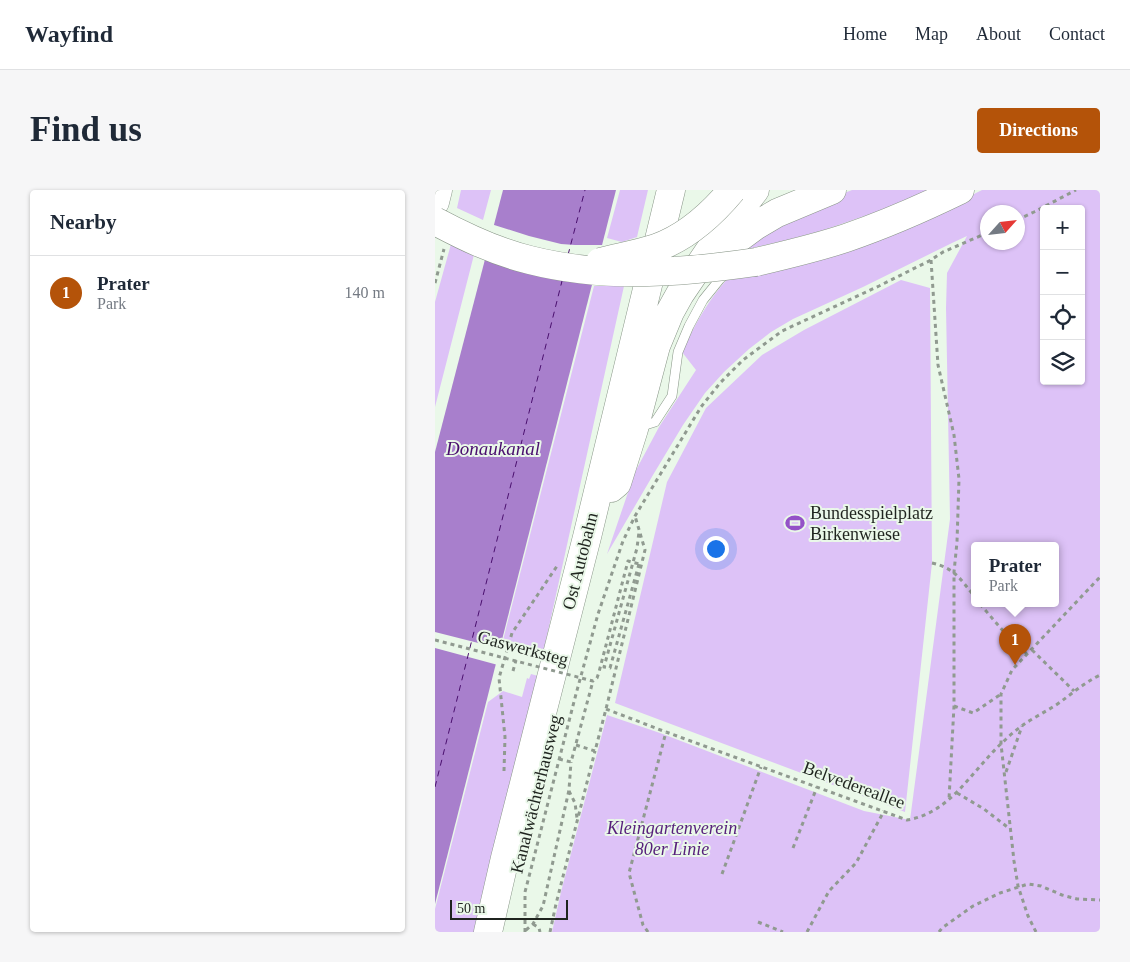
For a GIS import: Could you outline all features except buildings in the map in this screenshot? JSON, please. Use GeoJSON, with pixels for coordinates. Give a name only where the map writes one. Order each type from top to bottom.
{"type":"FeatureCollection","features":[{"type":"Feature","properties":{"kind":"highway"},"geometry":{"type":"LineString","coordinates":[[435,202],[438,190]]}},
{"type":"Feature","properties":{"kind":"highway","name":"Ost Autobahn"},"geometry":{"type":"LineString","coordinates":[[489,932],[507,849],[595,502],[671,190]]}},
{"type":"Feature","properties":{"kind":"highway"},"geometry":{"type":"LineString","coordinates":[[575,269],[651,250],[676,239],[707,217],[733,190]]}},
{"type":"Feature","properties":{"kind":"highway"},"geometry":{"type":"LineString","coordinates":[[595,502],[617,482],[635,429],[656,346],[670,312],[724,229],[755,190]]}},
{"type":"Feature","properties":{"kind":"highway"},"geometry":{"type":"LineString","coordinates":[[698,268],[755,226],[777,213],[832,190]]}},
{"type":"Feature","properties":{"kind":"highway"},"geometry":{"type":"LineString","coordinates":[[435,222],[459,234],[528,260],[575,269],[620,273],[671,272],[707,269],[795,253],[887,223],[960,190]]}},
{"type":"Feature","properties":{"kind":"lane"},"geometry":{"type":"LineString","coordinates":[[635,429],[655,422],[672,396],[677,352],[703,300],[720,279],[749,261]]}},
{"type":"Feature","properties":{"kind":"path"},"geometry":{"type":"LineString","coordinates":[[1025,216],[1076,190]]}},
{"type":"Feature","properties":{"kind":"path","name":"Kanalwächterhausweg"},"geometry":{"type":"LineString","coordinates":[[525,931],[525,892],[598,614],[623,541],[635,516],[701,407],[720,383],[743,360],[782,331],[879,286],[943,252],[980,235]]}},
{"type":"Feature","properties":{"kind":"path"},"geometry":{"type":"LineString","coordinates":[[931,260],[938,365],[954,435],[959,479],[954,572],[954,706],[949,800]]}},
{"type":"Feature","properties":{"kind":"path"},"geometry":{"type":"LineString","coordinates":[[550,932],[645,550],[635,516]]}},
{"type":"Feature","properties":{"kind":"path"},"geometry":{"type":"LineString","coordinates":[[525,931],[533,924],[543,906],[569,790],[571,762],[593,681],[597,678],[599,672],[628,561],[633,562],[639,564],[610,668],[604,667],[627,585],[632,566],[634,557],[637,548],[639,529]]}},
{"type":"Feature","properties":{"kind":"path"},"geometry":{"type":"LineString","coordinates":[[932,563],[941,565],[954,572],[971,592]]}},
{"type":"Feature","properties":{"kind":"path"},"geometry":{"type":"LineString","coordinates":[[505,737],[499,678],[512,633],[557,566]]}},
{"type":"Feature","properties":{"kind":"path"},"geometry":{"type":"LineString","coordinates":[[1036,932],[1028,916],[1018,886],[1014,861],[1001,744],[1001,694],[1012,670],[1100,577]]}},
{"type":"Feature","properties":{"kind":"path"},"geometry":{"type":"LineString","coordinates":[[983,607],[1004,632],[1027,654]]}},
{"type":"Feature","properties":{"kind":"path","name":"Gaswerksteg"},"geometry":{"type":"LineString","coordinates":[[435,640],[593,681]]}},
{"type":"Feature","properties":{"kind":"path"},"geometry":{"type":"LineString","coordinates":[[1032,650],[1074,691]]}},
{"type":"Feature","properties":{"kind":"path"},"geometry":{"type":"LineString","coordinates":[[513,671],[515,660]]}},
{"type":"Feature","properties":{"kind":"path","name":"Belvedereallee"},"geometry":{"type":"LineString","coordinates":[[607,709],[907,820],[937,809],[949,800],[1001,744],[1022,725],[1056,705],[1086,682],[1100,675]]}},
{"type":"Feature","properties":{"kind":"path"},"geometry":{"type":"LineString","coordinates":[[954,706],[973,713],[1001,694]]}},
{"type":"Feature","properties":{"kind":"path"},"geometry":{"type":"LineString","coordinates":[[1005,774],[1022,725]]}},
{"type":"Feature","properties":{"kind":"path"},"geometry":{"type":"LineString","coordinates":[[648,932],[643,925],[629,873],[666,732]]}},
{"type":"Feature","properties":{"kind":"path"},"geometry":{"type":"LineString","coordinates":[[576,745],[595,751]]}},
{"type":"Feature","properties":{"kind":"path"},"geometry":{"type":"LineString","coordinates":[[559,759],[571,762]]}},
{"type":"Feature","properties":{"kind":"path"},"geometry":{"type":"LineString","coordinates":[[722,874],[761,767]]}},
{"type":"Feature","properties":{"kind":"path"},"geometry":{"type":"LineString","coordinates":[[793,848],[817,787]]}},
{"type":"Feature","properties":{"kind":"path"},"geometry":{"type":"LineString","coordinates":[[569,790],[575,803],[578,820]]}},
{"type":"Feature","properties":{"kind":"path"},"geometry":{"type":"LineString","coordinates":[[957,793],[984,809],[1010,829]]}},
{"type":"Feature","properties":{"kind":"path"},"geometry":{"type":"LineString","coordinates":[[807,932],[829,891],[856,863],[884,811]]}},
{"type":"Feature","properties":{"kind":"path"},"geometry":{"type":"LineString","coordinates":[[939,932],[973,906],[1018,886],[1029,884],[1041,886],[1077,899],[1100,900]]}},
{"type":"Feature","properties":{"kind":"path"},"geometry":{"type":"LineString","coordinates":[[758,922],[783,932]]}},
{"type":"Feature","properties":{"kind":"path"},"geometry":{"type":"LineString","coordinates":[[533,924],[539,928],[540,932]]}},
{"type":"Feature","properties":{"kind":"green space"},"geometry":{"type":"Polygon","coordinates":[[[461,190],[491,190],[483,220],[457,208],[461,190]]]}},
{"type":"Feature","properties":{"kind":"green space"},"geometry":{"type":"Polygon","coordinates":[[[620,190],[648,190],[637,237],[622,242],[607,238],[620,190]]]}},
{"type":"Feature","properties":{"kind":"green space"},"geometry":{"type":"Polygon","coordinates":[[[852,190],[929,190],[876,212],[824,230],[731,253],[796,212],[852,190]]]}},
{"type":"Feature","properties":{"kind":"green space","name":"Kleingartenverein 80er Linie"},"geometry":{"type":"Polygon","coordinates":[[[982,190],[1100,190],[1100,932],[552,932],[607,715],[660,733],[864,811],[910,820],[950,519],[947,273],[967,236],[793,319],[771,332],[749,349],[705,393],[683,425],[607,554],[635,472],[659,427],[696,370],[682,352],[715,294],[729,277],[942,210],[982,190]]]}},
{"type":"Feature","properties":{"kind":"green space"},"geometry":{"type":"Polygon","coordinates":[[[451,244],[476,247],[435,407],[435,302],[451,244]]]}},
{"type":"Feature","properties":{"kind":"green space","name":"Bundesspielplatz Birkenwiese"},"geometry":{"type":"Polygon","coordinates":[[[901,280],[930,288],[932,563],[905,812],[615,703],[667,482],[706,408],[762,355],[804,330],[901,280]]]}},
{"type":"Feature","properties":{"kind":"green space"},"geometry":{"type":"Polygon","coordinates":[[[594,286],[624,286],[543,654],[502,644],[594,286]]]}},
{"type":"Feature","properties":{"kind":"green space"},"geometry":{"type":"Polygon","coordinates":[[[531,674],[538,676],[476,932],[435,932],[435,909],[488,702],[503,691],[522,697],[527,678],[529,679],[531,674]]]}},
{"type":"Feature","properties":{"kind":"water","name":"Donaukanal"},"geometry":{"type":"Polygon","coordinates":[[[503,190],[616,190],[435,904],[435,452],[503,190]]]}},
{"type":"Feature","properties":{"kind":"pier"},"geometry":{"type":"Polygon","coordinates":[[[491,224],[561,244],[605,245],[596,279],[484,252],[491,224]]]}},
{"type":"Feature","properties":{"kind":"pier"},"geometry":{"type":"Polygon","coordinates":[[[435,632],[502,649],[498,665],[435,648],[435,632]]]}},
{"type":"Feature","properties":{"kind":"ferry route"},"geometry":{"type":"LineString","coordinates":[[568,255],[585,190]]}},
{"type":"Feature","properties":{"kind":"ferry route"},"geometry":{"type":"LineString","coordinates":[[435,787],[562,281]]}},
{"type":"Feature","properties":{"kind":"place","name":"Bundesspielplatz Birkenwiese"},"geometry":{"type":"Point","coordinates":[795,523]}},
{"type":"Feature","properties":{"kind":"place","name":"Prater"},"geometry":{"type":"Point","coordinates":[1015,665]}}]}
